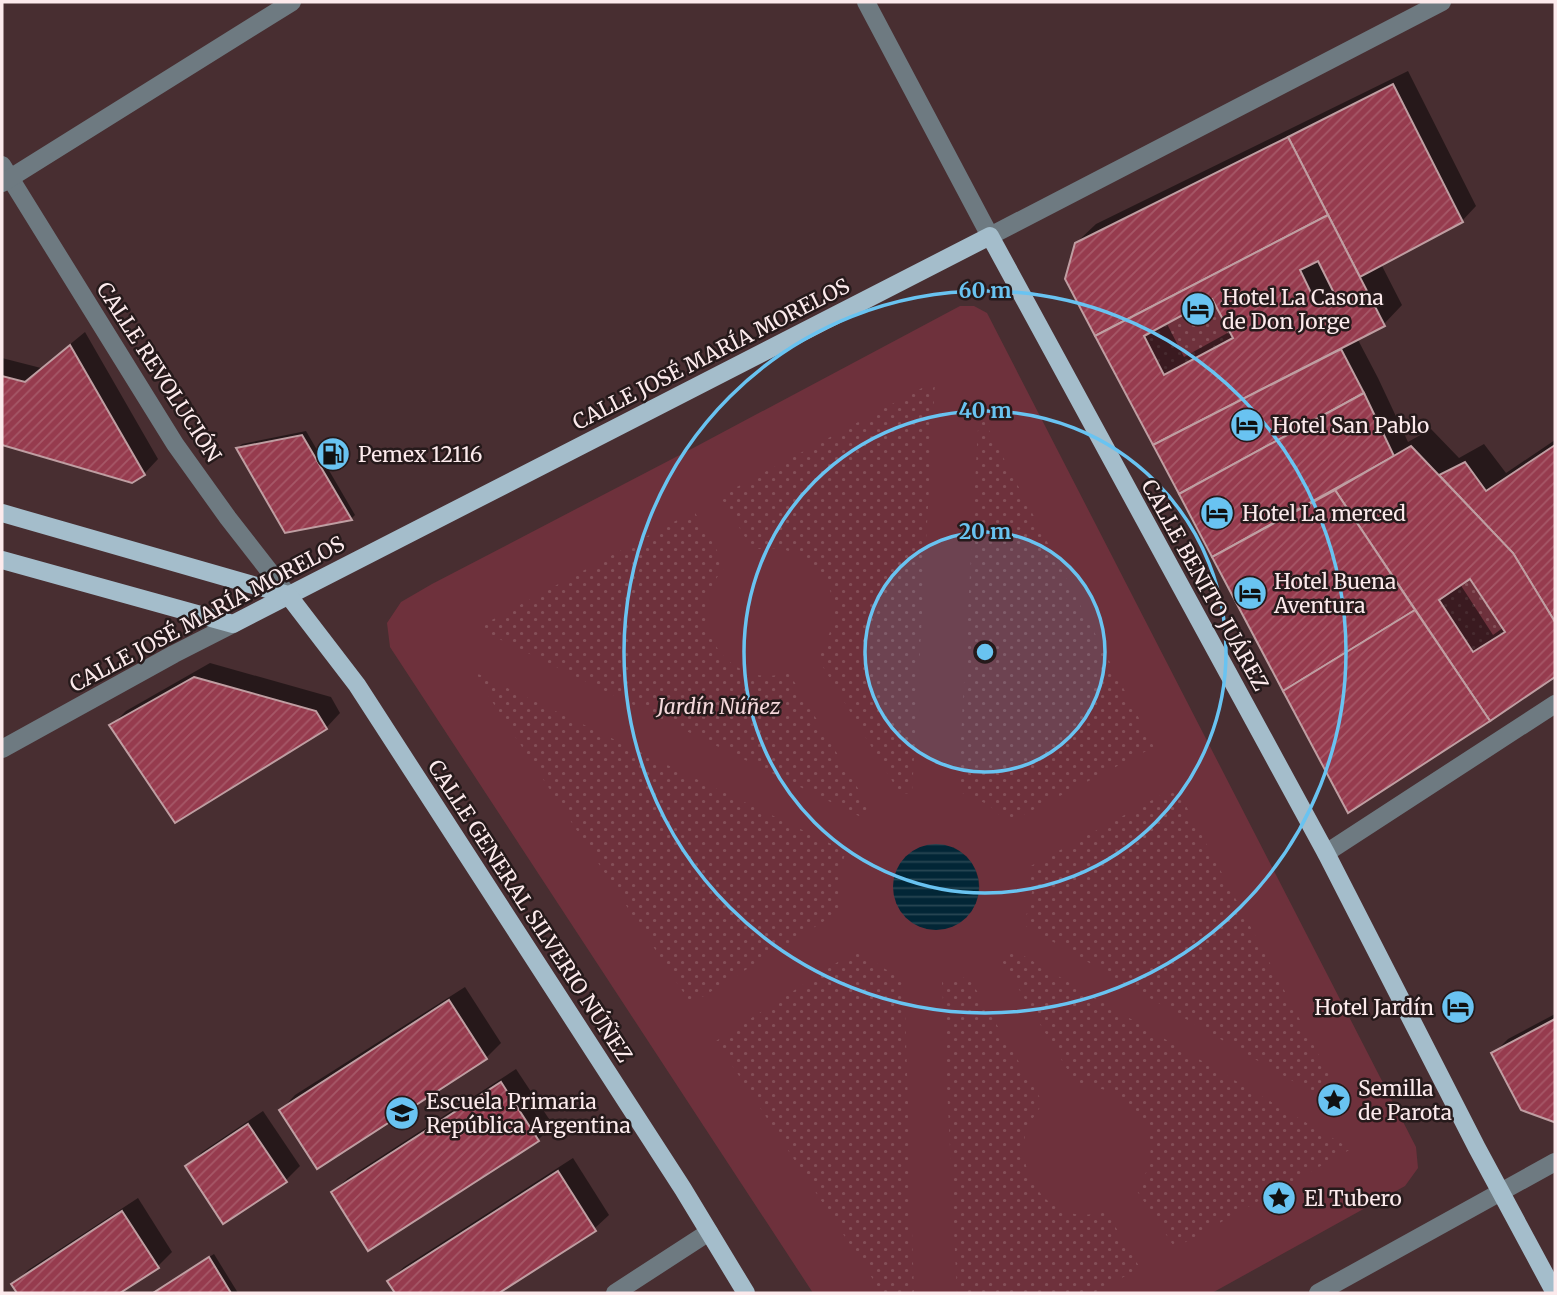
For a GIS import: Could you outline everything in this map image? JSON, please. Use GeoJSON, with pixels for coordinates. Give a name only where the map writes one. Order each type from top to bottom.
{"type":"FeatureCollection","features":[{"type":"Feature","properties":{"kind":"main road","name":"CALLE JOSÉ MARÍA MORELOS"},"geometry":{"type":"LineString","coordinates":[[233,624],[990,236]]}},
{"type":"Feature","properties":{"kind":"main road","name":"CALLE BENITO JUÁREZ"},"geometry":{"type":"LineString","coordinates":[[990,236],[1326,853],[1500,1192],[1555,1293]]}},
{"type":"Feature","properties":{"kind":"main road"},"geometry":{"type":"LineString","coordinates":[[2,513],[288,595]]}},
{"type":"Feature","properties":{"kind":"main road"},"geometry":{"type":"LineString","coordinates":[[2,560],[233,624]]}},
{"type":"Feature","properties":{"kind":"main road","name":"CALLE GENERAL SILVERIO NÚÑEZ"},"geometry":{"type":"LineString","coordinates":[[288,595],[357,685],[675,1177],[746,1293]]}},
{"type":"Feature","properties":{"kind":"street"},"geometry":{"type":"LineString","coordinates":[[4,175],[292,2]]}},
{"type":"Feature","properties":{"kind":"street","name":"CALLE BENITO JUÁREZ"},"geometry":{"type":"LineString","coordinates":[[866,2],[990,236]]}},
{"type":"Feature","properties":{"kind":"street","name":"CALLE JOSÉ MARÍA MORELOS"},"geometry":{"type":"LineString","coordinates":[[990,236],[1442,2]]}},
{"type":"Feature","properties":{"kind":"street","name":"CALLE REVOLUCIÓN"},"geometry":{"type":"LineString","coordinates":[[4,175],[175,444],[288,595]]}},
{"type":"Feature","properties":{"kind":"street","name":"CALLE JOSÉ MARÍA MORELOS"},"geometry":{"type":"LineString","coordinates":[[2,749],[174,653],[233,624]]}},
{"type":"Feature","properties":{"kind":"street"},"geometry":{"type":"LineString","coordinates":[[1326,853],[1555,704]]}},
{"type":"Feature","properties":{"kind":"street"},"geometry":{"type":"LineString","coordinates":[[1318,1293],[1555,1162]]}},
{"type":"Feature","properties":{"kind":"street"},"geometry":{"type":"LineString","coordinates":[[615,1293],[709,1232]]}},
{"type":"Feature","properties":{"kind":"green space"},"geometry":{"type":"Polygon","coordinates":[[[1212,299],[1233,338],[1164,375],[1144,336],[1212,299]]]}},
{"type":"Feature","properties":{"kind":"green space","name":"Jardín Núñez"},"geometry":{"type":"Polygon","coordinates":[[[960,306],[974,306],[987,313],[1416,1147],[1418,1168],[1405,1186],[1212,1293],[813,1293],[390,647],[387,623],[401,602],[960,306]],[[953,847],[926,929],[941,929],[954,924],[965,917],[978,896],[976,870],[967,857],[953,847]]]}},
{"type":"Feature","properties":{"kind":"green space"},"geometry":{"type":"Polygon","coordinates":[[[935,381],[912,793],[900,794],[817,657],[828,637],[834,616],[832,595],[823,577],[809,562],[791,552],[772,548],[753,550],[720,496],[935,381]]]}},
{"type":"Feature","properties":{"kind":"green space"},"geometry":{"type":"Polygon","coordinates":[[[979,411],[1154,747],[1008,823],[989,805],[958,791],[979,411]]]}},
{"type":"Feature","properties":{"kind":"green space"},"geometry":{"type":"Polygon","coordinates":[[[694,511],[726,566],[710,589],[707,599],[705,613],[712,639],[719,651],[740,669],[767,676],[789,673],[872,812],[865,819],[477,628],[694,511]]]}},
{"type":"Feature","properties":{"kind":"green space"},"geometry":{"type":"Polygon","coordinates":[[[1470,579],[1505,632],[1473,652],[1439,600],[1470,579]]]}},
{"type":"Feature","properties":{"kind":"green space"},"geometry":{"type":"Polygon","coordinates":[[[472,671],[846,851],[840,873],[842,910],[691,1004],[472,671]]]}},
{"type":"Feature","properties":{"kind":"green space"},"geometry":{"type":"Polygon","coordinates":[[[1176,787],[1331,1078],[1315,1094],[1024,925],[1032,892],[1029,867],[1176,787]]]}},
{"type":"Feature","properties":{"kind":"green space"},"geometry":{"type":"Polygon","coordinates":[[[861,947],[880,966],[904,977],[914,1293],[882,1293],[716,1041],[861,947]]]}},
{"type":"Feature","properties":{"kind":"green space"},"geometry":{"type":"Polygon","coordinates":[[[1009,947],[1351,1149],[1175,1248],[1137,1191],[1150,1156],[1150,1141],[1140,1115],[1119,1096],[1106,1090],[1078,1087],[1000,958],[1009,947]]]}},
{"type":"Feature","properties":{"kind":"green space"},"geometry":{"type":"Polygon","coordinates":[[[968,976],[1043,1103],[1026,1132],[1024,1143],[1024,1156],[1032,1181],[1048,1201],[1071,1213],[1084,1215],[1106,1211],[1140,1268],[1094,1293],[957,1293],[942,982],[952,982],[968,976]]]}},
{"type":"Feature","properties":{"kind":"water"},"geometry":{"type":"Polygon","coordinates":[[[936,844],[952,848],[966,857],[975,871],[979,887],[975,903],[966,917],[952,926],[936,930],[920,926],[906,917],[897,903],[893,887],[897,871],[906,857],[920,848],[936,844]]]}},
{"type":"Feature","properties":{"kind":"building"},"geometry":{"type":"Polygon","coordinates":[[[1393,84],[1463,222],[1360,277],[1288,137],[1393,84]]]}},
{"type":"Feature","properties":{"kind":"building"},"geometry":{"type":"Polygon","coordinates":[[[1288,137],[1328,215],[1095,336],[1065,279],[1075,243],[1288,137]]]}},
{"type":"Feature","properties":{"kind":"building"},"geometry":{"type":"Polygon","coordinates":[[[1328,215],[1385,326],[1153,445],[1095,336],[1328,215]],[[1318,261],[1300,270],[1317,305],[1335,295],[1318,261]],[[1212,299],[1144,336],[1164,375],[1233,338],[1212,299]]]}},
{"type":"Feature","properties":{"kind":"building"},"geometry":{"type":"Polygon","coordinates":[[[70,345],[145,475],[132,483],[2,445],[2,376],[25,382],[70,345]]]}},
{"type":"Feature","properties":{"kind":"building"},"geometry":{"type":"Polygon","coordinates":[[[1341,349],[1364,393],[1179,494],[1153,445],[1341,349]]]}},
{"type":"Feature","properties":{"kind":"building"},"geometry":{"type":"Polygon","coordinates":[[[1364,393],[1394,456],[1212,557],[1179,494],[1364,393]]]}},
{"type":"Feature","properties":{"kind":"building"},"geometry":{"type":"Polygon","coordinates":[[[302,435],[352,520],[285,533],[236,448],[302,435]]]}},
{"type":"Feature","properties":{"kind":"building"},"geometry":{"type":"Polygon","coordinates":[[[1555,445],[1555,622],[1513,553],[1439,475],[1465,462],[1486,491],[1555,445]]]}},
{"type":"Feature","properties":{"kind":"building"},"geometry":{"type":"Polygon","coordinates":[[[1411,446],[1513,553],[1555,622],[1555,677],[1490,721],[1335,490],[1411,446]],[[1470,579],[1439,600],[1473,652],[1505,632],[1470,579]]]}},
{"type":"Feature","properties":{"kind":"building"},"geometry":{"type":"Polygon","coordinates":[[[1335,490],[1415,610],[1283,691],[1212,557],[1335,490]]]}},
{"type":"Feature","properties":{"kind":"building"},"geometry":{"type":"Polygon","coordinates":[[[1415,610],[1490,721],[1348,813],[1283,691],[1415,610]]]}},
{"type":"Feature","properties":{"kind":"building"},"geometry":{"type":"Polygon","coordinates":[[[194,677],[316,711],[327,729],[175,823],[109,725],[194,677]]]}},
{"type":"Feature","properties":{"kind":"building"},"geometry":{"type":"Polygon","coordinates":[[[449,1000],[487,1059],[317,1169],[279,1110],[449,1000]]]}},
{"type":"Feature","properties":{"kind":"building"},"geometry":{"type":"Polygon","coordinates":[[[1555,1019],[1554,1122],[1521,1110],[1491,1053],[1555,1019]]]}},
{"type":"Feature","properties":{"kind":"building"},"geometry":{"type":"Polygon","coordinates":[[[501,1082],[539,1141],[368,1251],[331,1192],[501,1082]]]}},
{"type":"Feature","properties":{"kind":"building"},"geometry":{"type":"Polygon","coordinates":[[[248,1124],[287,1182],[223,1224],[185,1166],[248,1124]]]}},
{"type":"Feature","properties":{"kind":"building"},"geometry":{"type":"Polygon","coordinates":[[[558,1171],[596,1231],[499,1293],[395,1293],[387,1281],[558,1171]]]}},
{"type":"Feature","properties":{"kind":"building"},"geometry":{"type":"Polygon","coordinates":[[[122,1211],[159,1268],[120,1293],[17,1293],[11,1284],[122,1211]]]}},
{"type":"Feature","properties":{"kind":"building"},"geometry":{"type":"Polygon","coordinates":[[[209,1257],[231,1293],[153,1293],[209,1257]]]}},
{"type":"Feature","properties":{"kind":"place","name":"Hotel La Casona de Don Jorge"},"geometry":{"type":"Point","coordinates":[1198,309]}},
{"type":"Feature","properties":{"kind":"place","name":"Hotel San Pablo"},"geometry":{"type":"Point","coordinates":[1247,425]}},
{"type":"Feature","properties":{"kind":"place","name":"Pemex 12116"},"geometry":{"type":"Point","coordinates":[333,454]}},
{"type":"Feature","properties":{"kind":"place","name":"Hotel La merced"},"geometry":{"type":"Point","coordinates":[1217,513]}},
{"type":"Feature","properties":{"kind":"place","name":"Hotel Buena Aventura"},"geometry":{"type":"Point","coordinates":[1250,593]}},
{"type":"Feature","properties":{"kind":"place","name":"Hotel Jardín"},"geometry":{"type":"Point","coordinates":[1458,1007]}},
{"type":"Feature","properties":{"kind":"place","name":"Semilla de Parota"},"geometry":{"type":"Point","coordinates":[1334,1100]}},
{"type":"Feature","properties":{"kind":"place","name":"Escuela Primaria República Argentina"},"geometry":{"type":"Point","coordinates":[402,1113]}},
{"type":"Feature","properties":{"kind":"place","name":"El Tubero"},"geometry":{"type":"Point","coordinates":[1279,1198]}}]}
